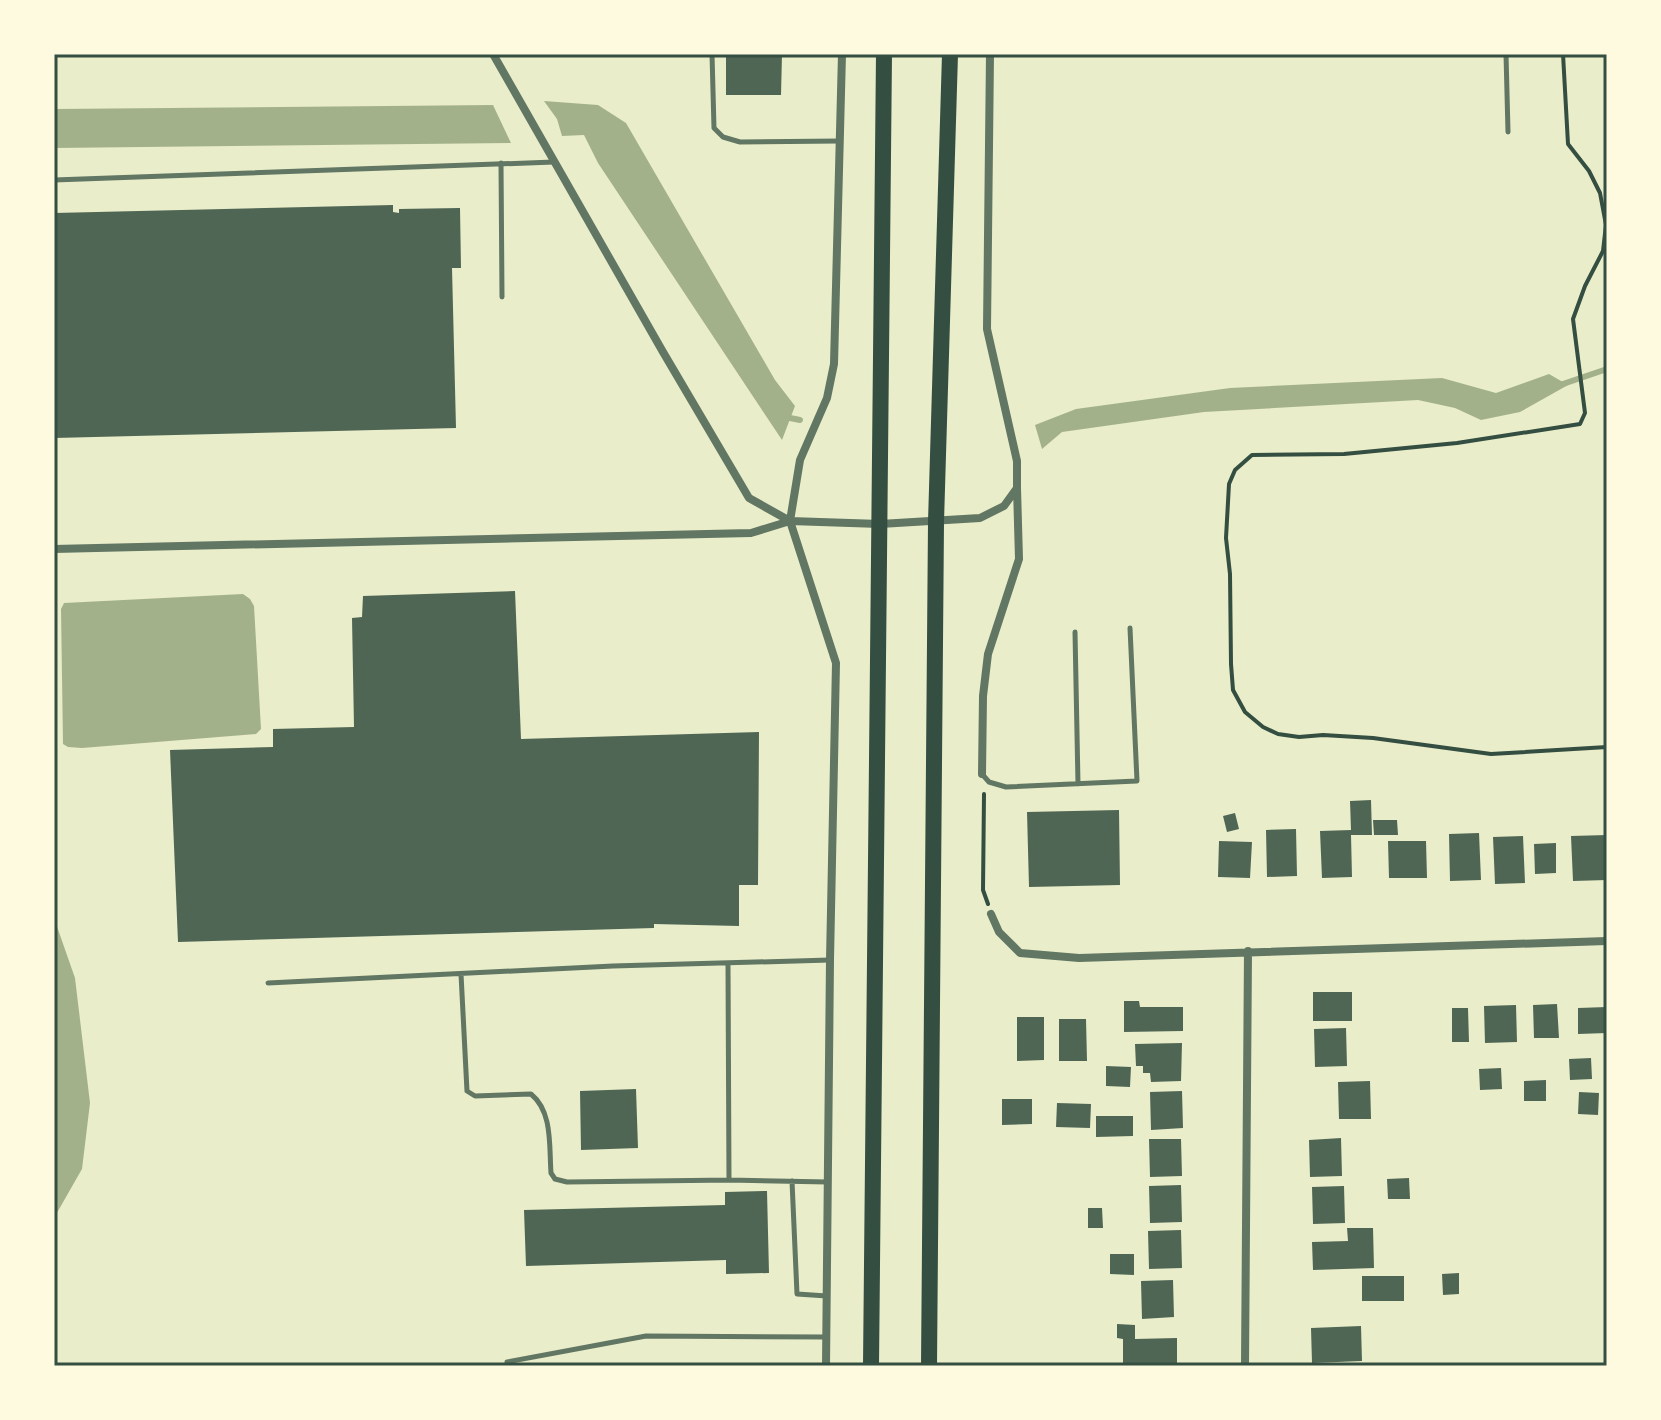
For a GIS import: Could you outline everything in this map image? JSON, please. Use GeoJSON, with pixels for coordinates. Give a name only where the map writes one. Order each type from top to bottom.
{"type":"FeatureCollection","features":[{"type":"Feature","properties":{"kind":"highway"},"geometry":{"type":"LineString","coordinates":[[871,1366],[884,54]]}},
{"type":"Feature","properties":{"kind":"highway"},"geometry":{"type":"LineString","coordinates":[[929,1366],[936,522],[950,54]]}},
{"type":"Feature","properties":{"kind":"street"},"geometry":{"type":"LineString","coordinates":[[493,54],[749,498],[790,521]]}},
{"type":"Feature","properties":{"kind":"street"},"geometry":{"type":"LineString","coordinates":[[826,1366],[836,663],[790,521],[800,460],[827,398],[834,364],[842,54]]}},
{"type":"Feature","properties":{"kind":"street"},"geometry":{"type":"LineString","coordinates":[[982,774],[983,696],[988,654],[1019,559],[1017,461],[987,329],[990,54]]}},
{"type":"Feature","properties":{"kind":"street"},"geometry":{"type":"LineString","coordinates":[[54,549],[751,533],[790,521],[936,522],[980,518],[1004,506],[1017,488]]}},
{"type":"Feature","properties":{"kind":"street"},"geometry":{"type":"LineString","coordinates":[[991,914],[999,932],[1020,953],[1079,958],[1607,941]]}},
{"type":"Feature","properties":{"kind":"street"},"geometry":{"type":"LineString","coordinates":[[1245,1366],[1248,951]]}},
{"type":"Feature","properties":{"kind":"lane"},"geometry":{"type":"LineString","coordinates":[[712,54],[714,128],[723,137],[740,142],[841,141]]}},
{"type":"Feature","properties":{"kind":"lane"},"geometry":{"type":"LineString","coordinates":[[1506,54],[1508,132]]}},
{"type":"Feature","properties":{"kind":"lane"},"geometry":{"type":"LineString","coordinates":[[54,180],[554,162]]}},
{"type":"Feature","properties":{"kind":"lane"},"geometry":{"type":"LineString","coordinates":[[501,163],[502,297]]}},
{"type":"Feature","properties":{"kind":"lane"},"geometry":{"type":"LineString","coordinates":[[982,774],[989,782],[1006,787],[1137,781],[1130,628]]}},
{"type":"Feature","properties":{"kind":"lane"},"geometry":{"type":"LineString","coordinates":[[1075,632],[1078,784]]}},
{"type":"Feature","properties":{"kind":"lane"},"geometry":{"type":"LineString","coordinates":[[268,983],[830,960]]}},
{"type":"Feature","properties":{"kind":"lane"},"geometry":{"type":"LineString","coordinates":[[728,964],[731,1180]]}},
{"type":"Feature","properties":{"kind":"lane"},"geometry":{"type":"LineString","coordinates":[[461,974],[467,1091],[475,1096],[531,1094],[541,1102],[546,1111],[551,1173],[555,1179],[567,1182],[828,1182]]}},
{"type":"Feature","properties":{"kind":"lane"},"geometry":{"type":"LineString","coordinates":[[792,1181],[797,1294],[827,1296]]}},
{"type":"Feature","properties":{"kind":"lane"},"geometry":{"type":"LineString","coordinates":[[507,1362],[646,1336],[826,1337]]}},
{"type":"Feature","properties":{"kind":"path"},"geometry":{"type":"LineString","coordinates":[[1563,54],[1568,144],[1589,171],[1600,193],[1606,225],[1603,251],[1573,319],[1585,413],[1580,424],[1457,443],[1344,454],[1252,455],[1235,470],[1229,484],[1226,538],[1230,574],[1231,664],[1233,690],[1245,712],[1263,727],[1278,734],[1373,738],[1491,754],[1607,747]]}},
{"type":"Feature","properties":{"kind":"path"},"geometry":{"type":"LineString","coordinates":[[982,774],[983,890],[991,914]]}},
{"type":"Feature","properties":{"kind":"shaded area"},"geometry":{"type":"Polygon","coordinates":[[[544,101],[598,105],[626,123],[775,380],[795,406],[782,440],[598,163],[584,135],[562,136],[557,119],[544,101]]]}},
{"type":"Feature","properties":{"kind":"shaded area"},"geometry":{"type":"Polygon","coordinates":[[[493,105],[511,143],[54,148],[54,109],[493,105]]]}},
{"type":"Feature","properties":{"kind":"shaded area"},"geometry":{"type":"Polygon","coordinates":[[[1549,374],[1568,385],[1520,412],[1481,420],[1455,408],[1418,400],[1204,412],[1062,432],[1042,449],[1035,425],[1076,409],[1230,388],[1442,378],[1496,393],[1549,374]]]}},
{"type":"Feature","properties":{"kind":"shaded area"},"geometry":{"type":"Polygon","coordinates":[[[243,594],[254,606],[261,729],[256,734],[82,748],[63,744],[61,609],[64,603],[243,594]]]}},
{"type":"Feature","properties":{"kind":"shaded area"},"geometry":{"type":"Polygon","coordinates":[[[54,918],[75,978],[90,1103],[82,1169],[54,1218],[54,918]]]}},
{"type":"Feature","properties":{"kind":"building"},"geometry":{"type":"Polygon","coordinates":[[[726,54],[782,54],[781,95],[726,95],[726,54]]]}},
{"type":"Feature","properties":{"kind":"building"},"geometry":{"type":"Polygon","coordinates":[[[393,205],[393,212],[399,213],[399,209],[460,208],[461,268],[452,268],[456,428],[54,438],[54,213],[393,205]]]}},
{"type":"Feature","properties":{"kind":"building"},"geometry":{"type":"Polygon","coordinates":[[[515,591],[521,739],[759,732],[758,885],[739,885],[739,926],[654,924],[654,928],[178,942],[170,750],[273,747],[273,729],[354,727],[352,618],[362,617],[363,596],[515,591]]]}},
{"type":"Feature","properties":{"kind":"building"},"geometry":{"type":"Polygon","coordinates":[[[1371,800],[1372,835],[1351,835],[1352,877],[1322,878],[1320,831],[1351,830],[1350,801],[1371,800]]]}},
{"type":"Feature","properties":{"kind":"building"},"geometry":{"type":"Polygon","coordinates":[[[1119,810],[1120,885],[1029,887],[1027,812],[1119,810]]]}},
{"type":"Feature","properties":{"kind":"building"},"geometry":{"type":"Polygon","coordinates":[[[1235,813],[1239,829],[1227,832],[1223,816],[1235,813]]]}},
{"type":"Feature","properties":{"kind":"building"},"geometry":{"type":"Polygon","coordinates":[[[1373,820],[1397,820],[1398,835],[1374,835],[1373,820]]]}},
{"type":"Feature","properties":{"kind":"building"},"geometry":{"type":"Polygon","coordinates":[[[1296,829],[1297,876],[1267,877],[1266,830],[1296,829]]]}},
{"type":"Feature","properties":{"kind":"building"},"geometry":{"type":"Polygon","coordinates":[[[1479,833],[1481,880],[1450,881],[1449,834],[1479,833]]]}},
{"type":"Feature","properties":{"kind":"building"},"geometry":{"type":"Polygon","coordinates":[[[1607,835],[1607,880],[1573,881],[1571,836],[1607,835]]]}},
{"type":"Feature","properties":{"kind":"building"},"geometry":{"type":"Polygon","coordinates":[[[1523,836],[1525,883],[1495,884],[1493,837],[1523,836]]]}},
{"type":"Feature","properties":{"kind":"building"},"geometry":{"type":"Polygon","coordinates":[[[1219,841],[1252,842],[1250,878],[1218,877],[1219,841]]]}},
{"type":"Feature","properties":{"kind":"building"},"geometry":{"type":"Polygon","coordinates":[[[1388,841],[1426,841],[1427,878],[1389,878],[1388,841]]]}},
{"type":"Feature","properties":{"kind":"building"},"geometry":{"type":"Polygon","coordinates":[[[1556,843],[1556,873],[1535,874],[1534,844],[1556,843]]]}},
{"type":"Feature","properties":{"kind":"building"},"geometry":{"type":"Polygon","coordinates":[[[1313,992],[1352,992],[1352,1021],[1313,1021],[1313,992]]]}},
{"type":"Feature","properties":{"kind":"building"},"geometry":{"type":"Polygon","coordinates":[[[1124,1001],[1139,1001],[1140,1007],[1183,1007],[1183,1031],[1124,1032],[1124,1001]]]}},
{"type":"Feature","properties":{"kind":"building"},"geometry":{"type":"Polygon","coordinates":[[[1557,1004],[1559,1038],[1534,1038],[1533,1005],[1557,1004]]]}},
{"type":"Feature","properties":{"kind":"building"},"geometry":{"type":"Polygon","coordinates":[[[1516,1005],[1517,1042],[1485,1043],[1484,1006],[1516,1005]]]}},
{"type":"Feature","properties":{"kind":"building"},"geometry":{"type":"Polygon","coordinates":[[[1607,1007],[1607,1033],[1578,1034],[1578,1008],[1607,1007]]]}},
{"type":"Feature","properties":{"kind":"building"},"geometry":{"type":"Polygon","coordinates":[[[1452,1008],[1468,1008],[1469,1042],[1452,1042],[1452,1008]]]}},
{"type":"Feature","properties":{"kind":"building"},"geometry":{"type":"Polygon","coordinates":[[[1017,1017],[1044,1017],[1044,1060],[1017,1061],[1017,1017]]]}},
{"type":"Feature","properties":{"kind":"building"},"geometry":{"type":"Polygon","coordinates":[[[1059,1019],[1086,1019],[1087,1061],[1059,1061],[1059,1019]]]}},
{"type":"Feature","properties":{"kind":"building"},"geometry":{"type":"Polygon","coordinates":[[[1346,1028],[1347,1066],[1315,1067],[1314,1029],[1346,1028]]]}},
{"type":"Feature","properties":{"kind":"building"},"geometry":{"type":"Polygon","coordinates":[[[1182,1043],[1181,1081],[1151,1082],[1150,1073],[1143,1073],[1143,1066],[1136,1066],[1135,1044],[1182,1043]]]}},
{"type":"Feature","properties":{"kind":"building"},"geometry":{"type":"Polygon","coordinates":[[[1591,1058],[1592,1079],[1570,1080],[1569,1059],[1591,1058]]]}},
{"type":"Feature","properties":{"kind":"building"},"geometry":{"type":"Polygon","coordinates":[[[1106,1066],[1131,1067],[1130,1087],[1106,1086],[1106,1066]]]}},
{"type":"Feature","properties":{"kind":"building"},"geometry":{"type":"Polygon","coordinates":[[[1501,1068],[1502,1089],[1480,1090],[1479,1069],[1501,1068]]]}},
{"type":"Feature","properties":{"kind":"building"},"geometry":{"type":"Polygon","coordinates":[[[1546,1080],[1546,1101],[1524,1101],[1524,1081],[1546,1080]]]}},
{"type":"Feature","properties":{"kind":"building"},"geometry":{"type":"Polygon","coordinates":[[[1370,1081],[1371,1119],[1339,1119],[1338,1082],[1370,1081]]]}},
{"type":"Feature","properties":{"kind":"building"},"geometry":{"type":"Polygon","coordinates":[[[636,1089],[638,1148],[581,1150],[580,1091],[636,1089]]]}},
{"type":"Feature","properties":{"kind":"building"},"geometry":{"type":"Polygon","coordinates":[[[1182,1091],[1183,1128],[1151,1130],[1150,1092],[1182,1091]]]}},
{"type":"Feature","properties":{"kind":"building"},"geometry":{"type":"Polygon","coordinates":[[[1579,1092],[1599,1093],[1598,1115],[1578,1114],[1579,1092]]]}},
{"type":"Feature","properties":{"kind":"building"},"geometry":{"type":"Polygon","coordinates":[[[1002,1099],[1032,1099],[1032,1124],[1002,1125],[1002,1099]]]}},
{"type":"Feature","properties":{"kind":"building"},"geometry":{"type":"Polygon","coordinates":[[[1057,1103],[1091,1104],[1090,1128],[1056,1127],[1057,1103]]]}},
{"type":"Feature","properties":{"kind":"building"},"geometry":{"type":"Polygon","coordinates":[[[1096,1116],[1133,1116],[1133,1136],[1096,1137],[1096,1116]]]}},
{"type":"Feature","properties":{"kind":"building"},"geometry":{"type":"Polygon","coordinates":[[[1341,1138],[1342,1176],[1310,1177],[1309,1140],[1341,1138]]]}},
{"type":"Feature","properties":{"kind":"building"},"geometry":{"type":"Polygon","coordinates":[[[1149,1139],[1181,1139],[1182,1176],[1150,1177],[1149,1139]]]}},
{"type":"Feature","properties":{"kind":"building"},"geometry":{"type":"Polygon","coordinates":[[[1409,1178],[1410,1199],[1388,1199],[1387,1179],[1409,1178]]]}},
{"type":"Feature","properties":{"kind":"building"},"geometry":{"type":"Polygon","coordinates":[[[1181,1185],[1182,1222],[1150,1223],[1149,1186],[1181,1185]]]}},
{"type":"Feature","properties":{"kind":"building"},"geometry":{"type":"Polygon","coordinates":[[[1344,1186],[1345,1223],[1313,1224],[1312,1187],[1344,1186]]]}},
{"type":"Feature","properties":{"kind":"building"},"geometry":{"type":"Polygon","coordinates":[[[767,1191],[769,1273],[726,1274],[726,1260],[526,1266],[524,1210],[725,1205],[725,1192],[767,1191]]]}},
{"type":"Feature","properties":{"kind":"building"},"geometry":{"type":"Polygon","coordinates":[[[1088,1208],[1102,1208],[1103,1228],[1088,1228],[1088,1208]]]}},
{"type":"Feature","properties":{"kind":"building"},"geometry":{"type":"Polygon","coordinates":[[[1347,1228],[1373,1228],[1374,1268],[1313,1270],[1312,1242],[1348,1241],[1347,1228]]]}},
{"type":"Feature","properties":{"kind":"building"},"geometry":{"type":"Polygon","coordinates":[[[1181,1230],[1182,1268],[1149,1269],[1148,1231],[1181,1230]]]}},
{"type":"Feature","properties":{"kind":"building"},"geometry":{"type":"Polygon","coordinates":[[[1110,1254],[1134,1254],[1134,1275],[1110,1274],[1110,1254]]]}},
{"type":"Feature","properties":{"kind":"building"},"geometry":{"type":"Polygon","coordinates":[[[1459,1273],[1459,1294],[1443,1295],[1442,1274],[1459,1273]]]}},
{"type":"Feature","properties":{"kind":"building"},"geometry":{"type":"Polygon","coordinates":[[[1362,1276],[1404,1276],[1404,1301],[1362,1301],[1362,1276]]]}},
{"type":"Feature","properties":{"kind":"building"},"geometry":{"type":"Polygon","coordinates":[[[1173,1280],[1174,1317],[1142,1319],[1141,1281],[1173,1280]]]}},
{"type":"Feature","properties":{"kind":"building"},"geometry":{"type":"Polygon","coordinates":[[[1117,1324],[1135,1325],[1135,1339],[1177,1338],[1177,1364],[1123,1364],[1123,1339],[1117,1338],[1117,1324]]]}},
{"type":"Feature","properties":{"kind":"building"},"geometry":{"type":"Polygon","coordinates":[[[1361,1326],[1362,1361],[1312,1363],[1311,1328],[1361,1326]]]}},
{"type":"Feature","properties":{"kind":"waterway"},"geometry":{"type":"LineString","coordinates":[[1557,386],[1607,369]]}},
{"type":"Feature","properties":{"kind":"waterway"},"geometry":{"type":"LineString","coordinates":[[785,417],[800,420]]}}]}
